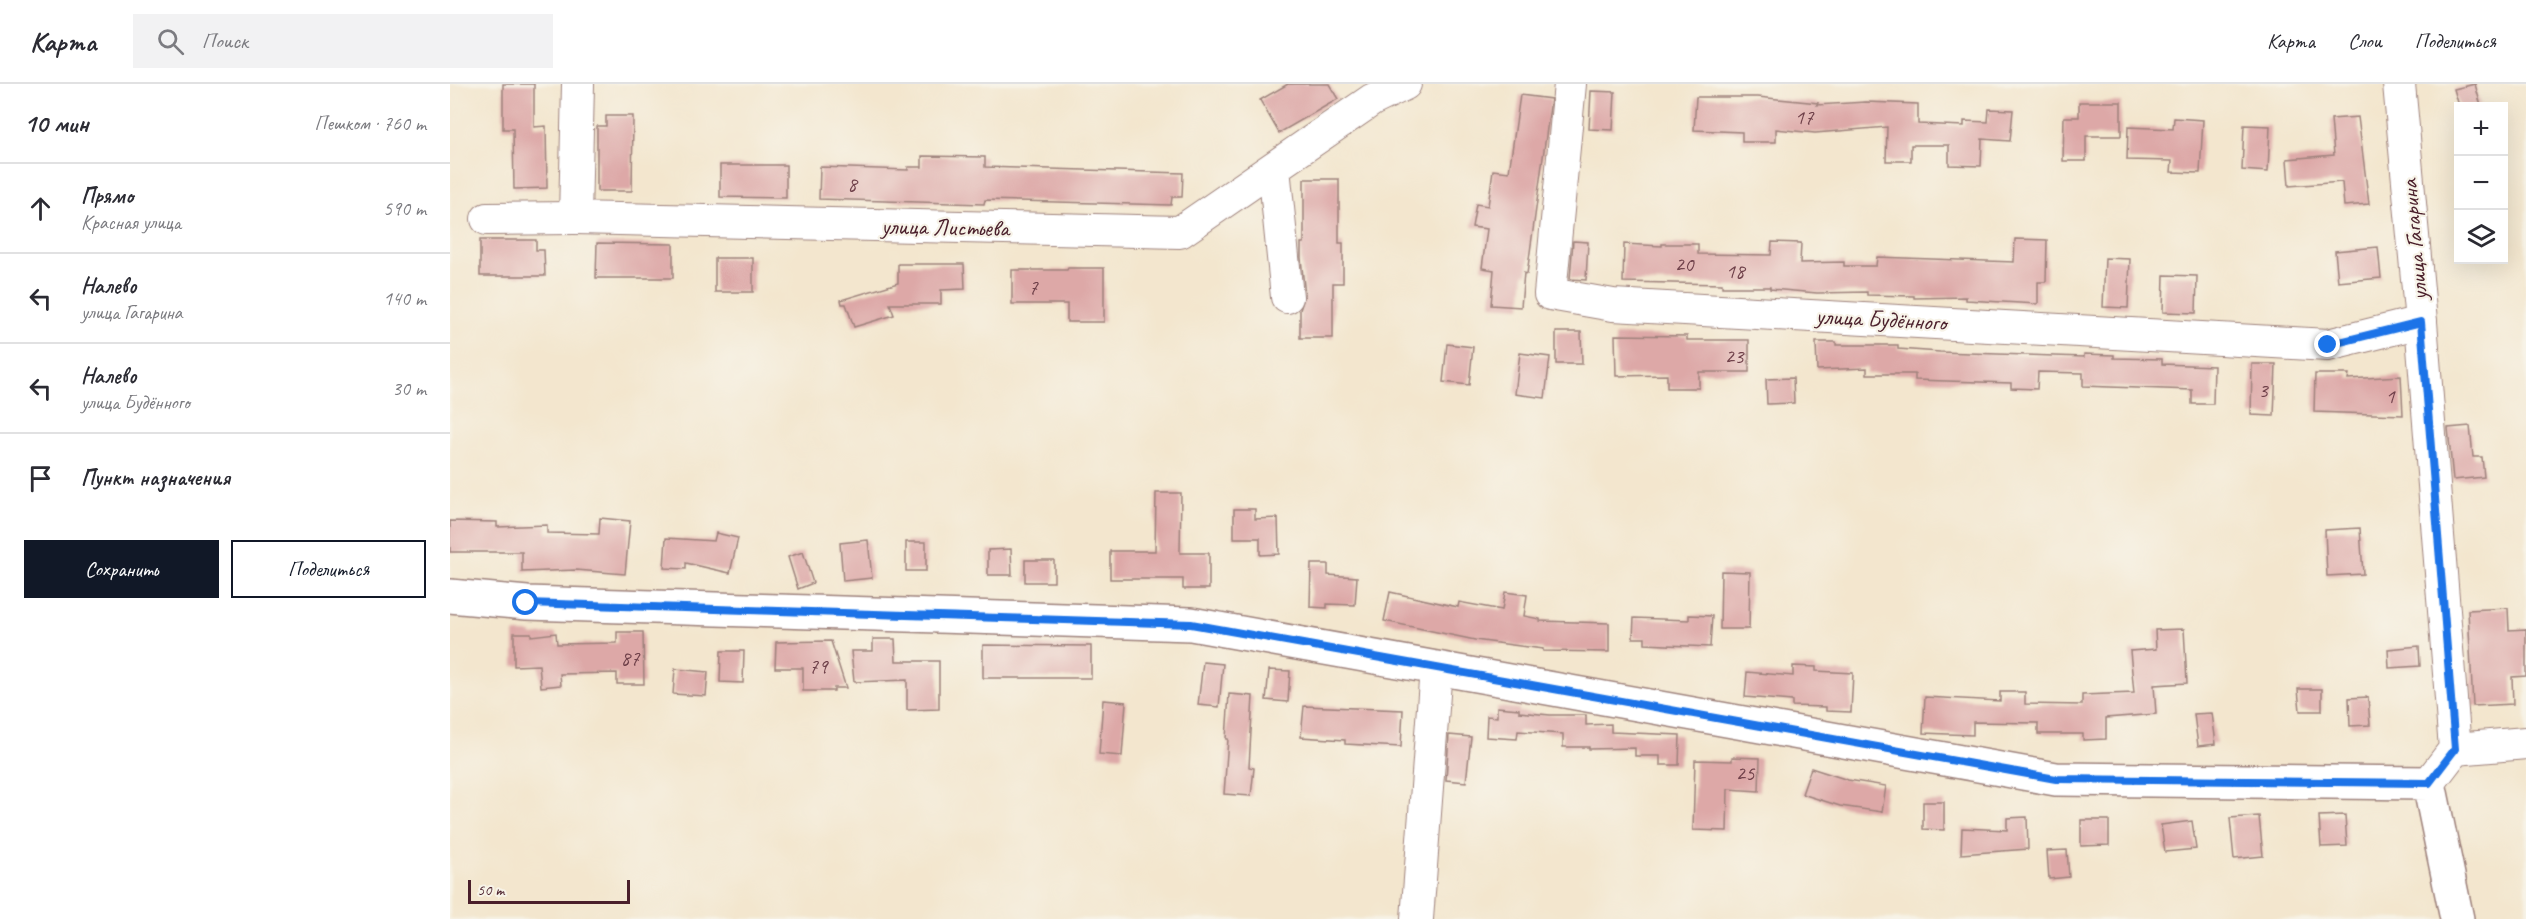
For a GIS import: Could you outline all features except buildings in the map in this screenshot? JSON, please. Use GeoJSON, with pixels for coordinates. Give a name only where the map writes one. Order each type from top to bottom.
{"type":"FeatureCollection","features":[{"type":"Feature","properties":{"kind":"main road"},"geometry":{"type":"LineString","coordinates":[[450,596],[526,603],[1191,624],[2056,779],[2429,783],[2457,919]]}},
{"type":"Feature","properties":{"kind":"street"},"geometry":{"type":"LineString","coordinates":[[575,218],[578,84]]}},
{"type":"Feature","properties":{"kind":"street","name":"улица Листьева"},"geometry":{"type":"LineString","coordinates":[[487,219],[575,218],[1180,232],[1372,100],[1405,84]]}},
{"type":"Feature","properties":{"kind":"street","name":"улица Будённого"},"geometry":{"type":"LineString","coordinates":[[1570,84],[1550,294],[1613,305],[2328,345],[2421,322]]}},
{"type":"Feature","properties":{"kind":"street","name":"улица Гагарина"},"geometry":{"type":"LineString","coordinates":[[2399,84],[2421,322],[2455,749]]}},
{"type":"Feature","properties":{"kind":"street"},"geometry":{"type":"LineString","coordinates":[[1274,168],[1287,297]]}},
{"type":"Feature","properties":{"kind":"street"},"geometry":{"type":"LineString","coordinates":[[1417,919],[1437,668]]}},
{"type":"Feature","properties":{"kind":"street"},"geometry":{"type":"LineString","coordinates":[[2429,783],[2455,749],[2526,743]]}},
{"type":"Feature","properties":{"kind":"route"},"geometry":{"type":"LineString","coordinates":[[526,603],[1191,624],[2056,779],[2429,783],[2455,749],[2421,322],[2328,345]]}}]}
